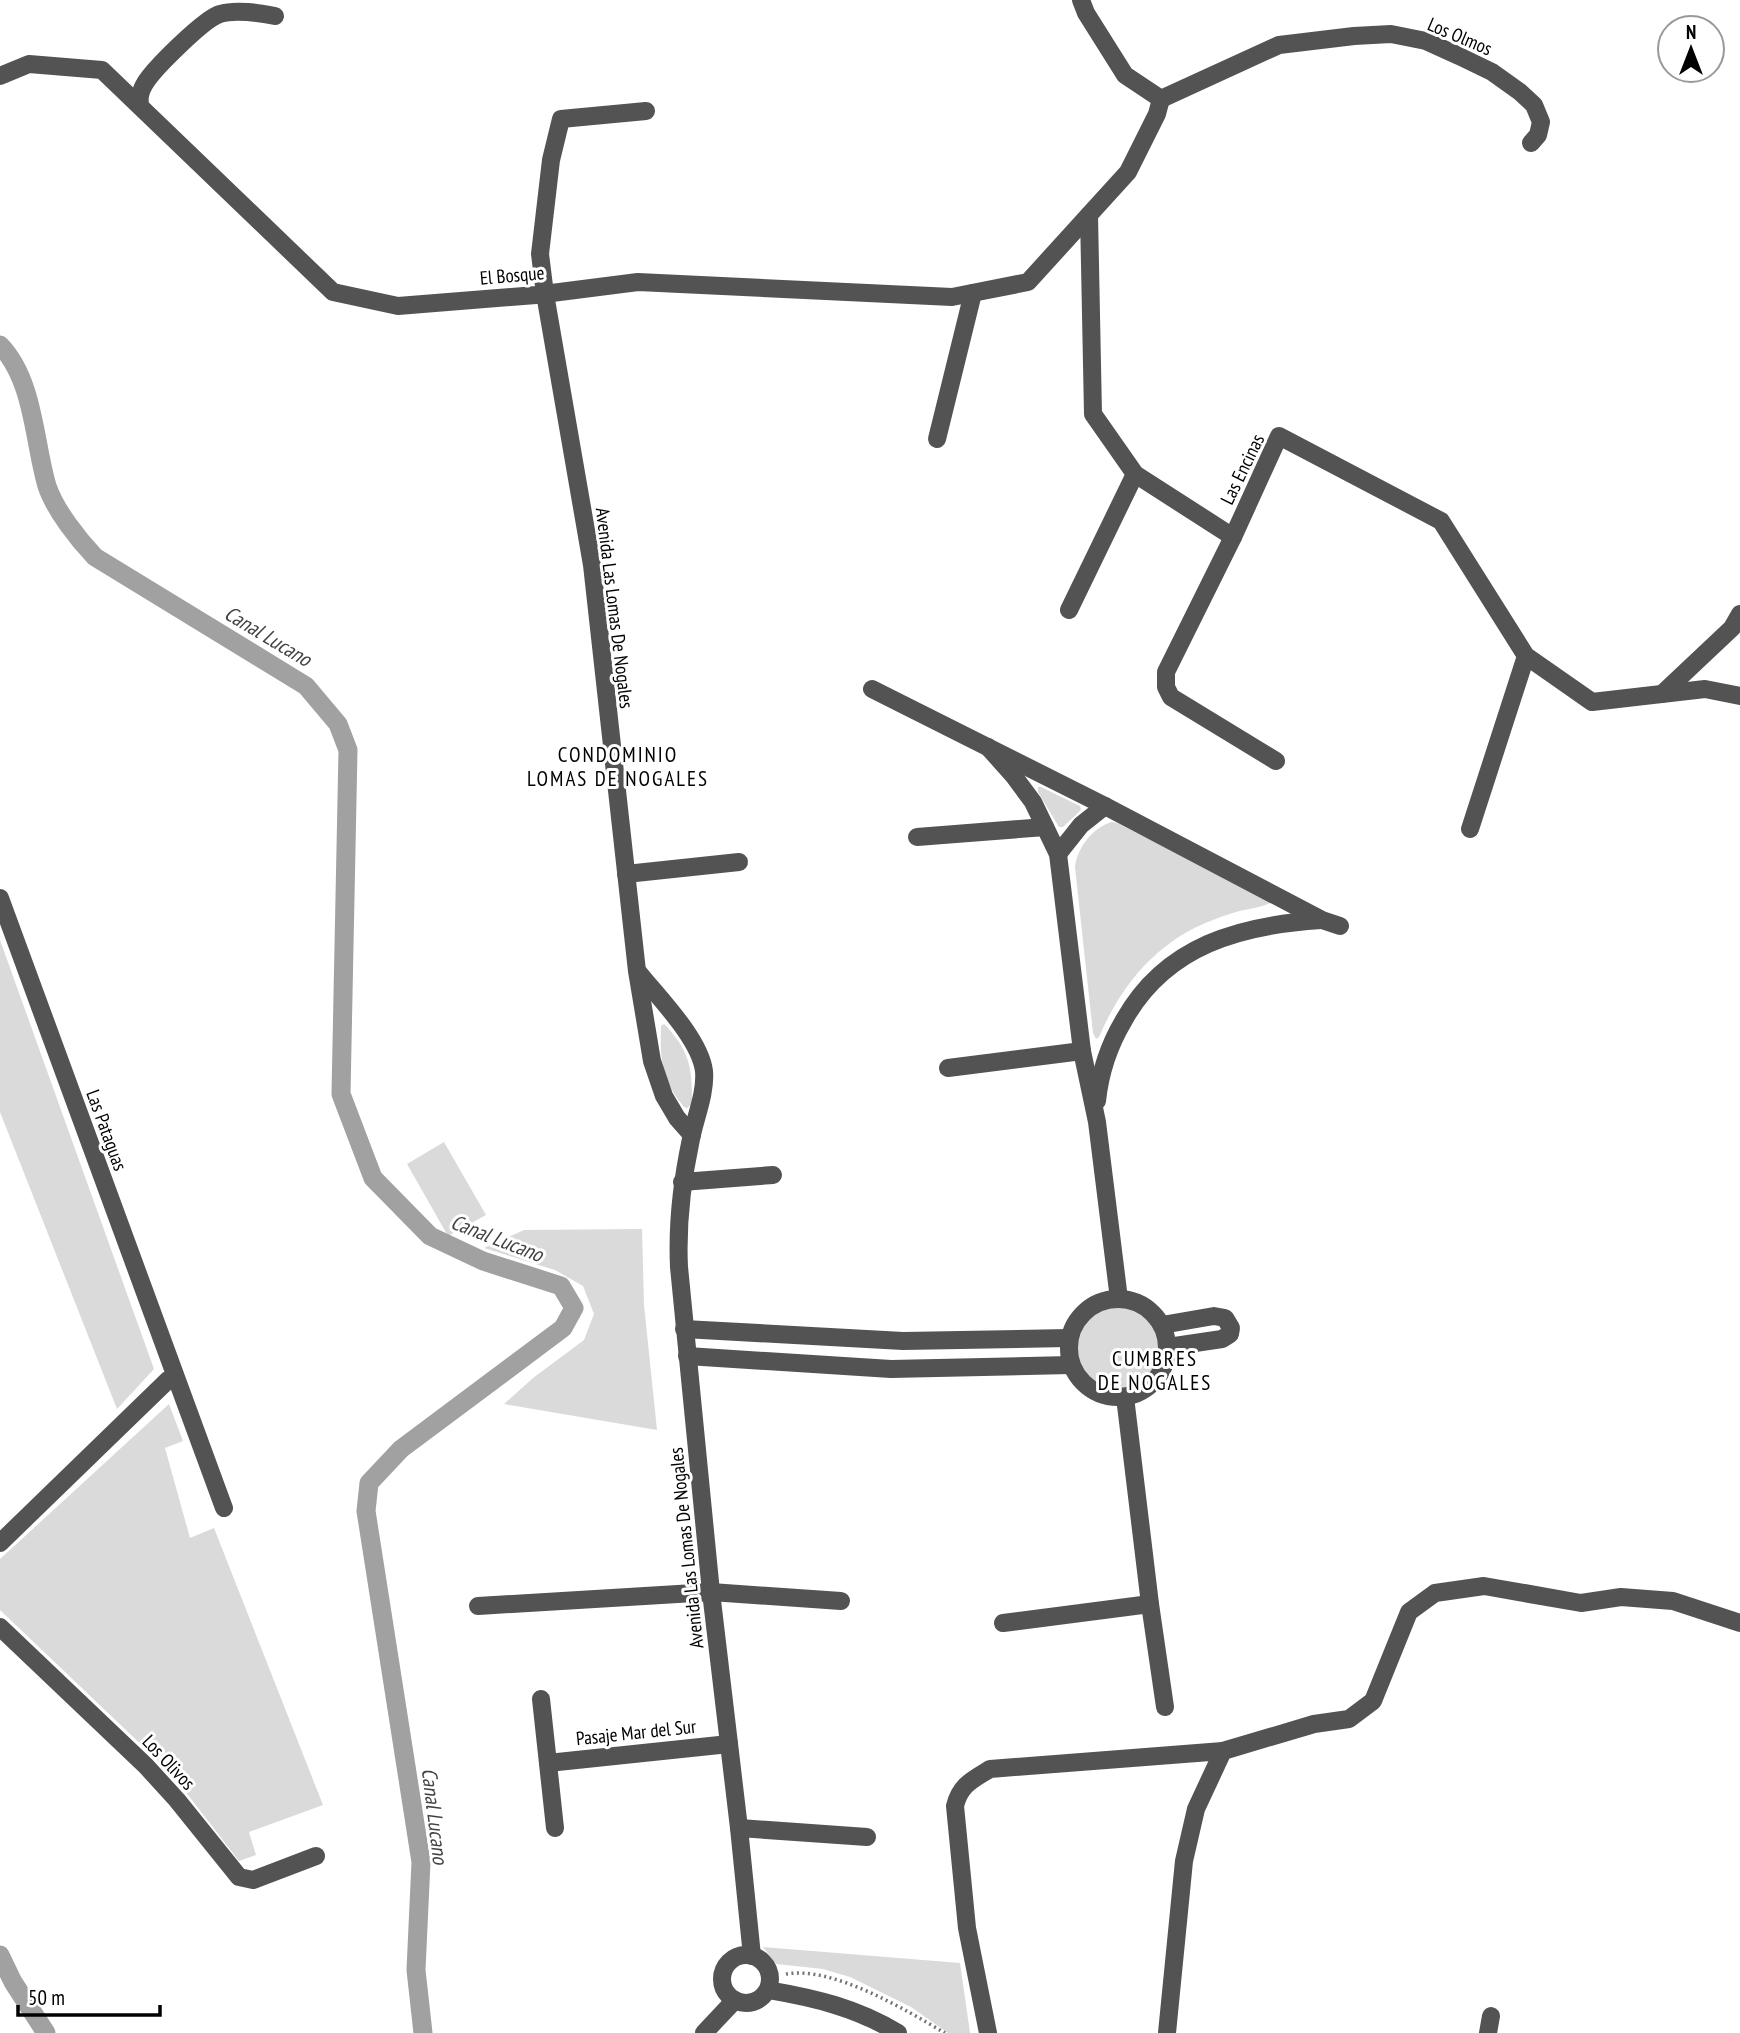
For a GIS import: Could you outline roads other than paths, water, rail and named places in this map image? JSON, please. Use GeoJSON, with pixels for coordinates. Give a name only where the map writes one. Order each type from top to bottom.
{"type":"FeatureCollection","features":[{"type":"Feature","properties":{"kind":"street"},"geometry":{"type":"LineString","coordinates":[[1081,0],[1086,13],[1125,75],[1161,99]]}},
{"type":"Feature","properties":{"kind":"street"},"geometry":{"type":"LineString","coordinates":[[140,106],[139,94],[146,81],[202,25],[219,14],[275,16]]}},
{"type":"Feature","properties":{"kind":"street","name":"Los Olmos"},"geometry":{"type":"LineString","coordinates":[[1161,99],[1279,45],[1391,34],[1426,41],[1459,55],[1492,72],[1520,92],[1534,105],[1541,122],[1538,135],[1531,143]]}},
{"type":"Feature","properties":{"kind":"street","name":"El Bosque"},"geometry":{"type":"LineString","coordinates":[[0,76],[29,64],[102,70],[333,292],[398,306],[545,294],[638,282],[952,298],[1028,282],[1128,172],[1157,114],[1161,99]]}},
{"type":"Feature","properties":{"kind":"street","name":"Avenida Las Lomas De Nogales"},"geometry":{"type":"LineString","coordinates":[[646,111],[561,119],[551,160],[540,254],[592,565],[637,971],[652,1061],[664,1096],[677,1118],[692,1135]]}},
{"type":"Feature","properties":{"kind":"street","name":"Las Encinas"},"geometry":{"type":"LineString","coordinates":[[1089,215],[1093,414],[1135,474],[1233,537],[1279,436],[1441,521],[1526,656],[1592,702],[1705,689],[1740,696]]}},
{"type":"Feature","properties":{"kind":"street"},"geometry":{"type":"LineString","coordinates":[[937,439],[973,293]]}},
{"type":"Feature","properties":{"kind":"street"},"geometry":{"type":"LineString","coordinates":[[1069,610],[1135,474]]}},
{"type":"Feature","properties":{"kind":"street"},"geometry":{"type":"LineString","coordinates":[[1233,537],[1166,673],[1166,687],[1171,697],[1276,761]]}},
{"type":"Feature","properties":{"kind":"street"},"geometry":{"type":"LineString","coordinates":[[1662,694],[1732,628],[1740,614]]}},
{"type":"Feature","properties":{"kind":"street"},"geometry":{"type":"LineString","coordinates":[[1470,829],[1526,656]]}},
{"type":"Feature","properties":{"kind":"street"},"geometry":{"type":"LineString","coordinates":[[872,689],[1105,806],[1322,920],[1340,926]]}},
{"type":"Feature","properties":{"kind":"street"},"geometry":{"type":"LineString","coordinates":[[988,747],[1033,802],[1058,854],[1082,1051],[1097,1122],[1119,1299]]}},
{"type":"Feature","properties":{"kind":"street"},"geometry":{"type":"LineString","coordinates":[[1058,854],[1081,825],[1105,806]]}},
{"type":"Feature","properties":{"kind":"street"},"geometry":{"type":"LineString","coordinates":[[917,837],[1045,827]]}},
{"type":"Feature","properties":{"kind":"street"},"geometry":{"type":"LineString","coordinates":[[626,874],[739,862]]}},
{"type":"Feature","properties":{"kind":"street","name":"Las Pataguas"},"geometry":{"type":"LineString","coordinates":[[0,898],[223,1508]]}},
{"type":"Feature","properties":{"kind":"street"},"geometry":{"type":"LineString","coordinates":[[1097,1122],[1100,1083],[1113,1041],[1136,999],[1158,975],[1187,954],[1222,937],[1264,926],[1322,920]]}},
{"type":"Feature","properties":{"kind":"street","name":"Avenida Las Lomas De Nogales"},"geometry":{"type":"LineString","coordinates":[[637,971],[694,1042],[704,1071],[701,1103],[682,1182],[678,1250],[711,1592],[752,1956]]}},
{"type":"Feature","properties":{"kind":"street"},"geometry":{"type":"LineString","coordinates":[[948,1068],[1082,1051]]}},
{"type":"Feature","properties":{"kind":"street"},"geometry":{"type":"LineString","coordinates":[[682,1182],[773,1175]]}},
{"type":"Feature","properties":{"kind":"street"},"geometry":{"type":"LineString","coordinates":[[1128,1300],[1151,1312],[1162,1325],[1167,1347],[1165,1364],[1156,1380],[1143,1391],[1125,1397],[1106,1396],[1081,1382],[1071,1365],[1069,1338],[1077,1320],[1100,1303],[1128,1300]]}},
{"type":"Feature","properties":{"kind":"street"},"geometry":{"type":"LineString","coordinates":[[1162,1325],[1214,1316],[1225,1318],[1231,1328],[1230,1334],[1222,1339],[1167,1347]]}},
{"type":"Feature","properties":{"kind":"street"},"geometry":{"type":"LineString","coordinates":[[684,1329],[940,1341],[1069,1338]]}},
{"type":"Feature","properties":{"kind":"street"},"geometry":{"type":"LineString","coordinates":[[821,1365],[822,1336]]}},
{"type":"Feature","properties":{"kind":"street"},"geometry":{"type":"LineString","coordinates":[[940,1341],[940,1369]]}},
{"type":"Feature","properties":{"kind":"street"},"geometry":{"type":"LineString","coordinates":[[687,1356],[891,1369],[1071,1365]]}},
{"type":"Feature","properties":{"kind":"street"},"geometry":{"type":"LineString","coordinates":[[0,1543],[175,1376]]}},
{"type":"Feature","properties":{"kind":"street"},"geometry":{"type":"LineString","coordinates":[[1125,1397],[1150,1604],[1166,1707]]}},
{"type":"Feature","properties":{"kind":"street"},"geometry":{"type":"LineString","coordinates":[[988,2033],[967,1928],[954,1806],[958,1793],[970,1781],[990,1769],[1223,1751],[1314,1724],[1349,1719],[1373,1701],[1409,1612],[1435,1593],[1484,1586],[1581,1603],[1621,1597],[1673,1601],[1740,1623]]}},
{"type":"Feature","properties":{"kind":"street"},"geometry":{"type":"LineString","coordinates":[[478,1606],[711,1592],[841,1601]]}},
{"type":"Feature","properties":{"kind":"street"},"geometry":{"type":"LineString","coordinates":[[1003,1623],[1150,1604]]}},
{"type":"Feature","properties":{"kind":"street","name":"Los Olivos"},"geometry":{"type":"LineString","coordinates":[[0,1627],[146,1766],[239,1877],[253,1880],[316,1856]]}},
{"type":"Feature","properties":{"kind":"street"},"geometry":{"type":"LineString","coordinates":[[541,1699],[555,1828]]}},
{"type":"Feature","properties":{"kind":"street","name":"Pasaje Mar del Sur"},"geometry":{"type":"LineString","coordinates":[[548,1763],[729,1744]]}},
{"type":"Feature","properties":{"kind":"street"},"geometry":{"type":"LineString","coordinates":[[1167,2033],[1184,1861],[1196,1809],[1223,1751]]}},
{"type":"Feature","properties":{"kind":"street"},"geometry":{"type":"LineString","coordinates":[[739,1828],[867,1837]]}},
{"type":"Feature","properties":{"kind":"street"},"geometry":{"type":"LineString","coordinates":[[752,1956],[767,1967],[770,1976],[768,1990],[750,2003],[735,2000],[724,1988],[724,1971],[735,1958],[752,1956]]}},
{"type":"Feature","properties":{"kind":"street"},"geometry":{"type":"LineString","coordinates":[[768,1990],[817,1999],[850,2009],[898,2033]]}},
{"type":"Feature","properties":{"kind":"street"},"geometry":{"type":"LineString","coordinates":[[704,2033],[735,2000]]}},
{"type":"Feature","properties":{"kind":"waterway","name":"Canal Lucano"},"geometry":{"type":"LineString","coordinates":[[0,345],[11,359],[26,393],[47,486],[55,505],[88,550],[95,557],[306,686],[338,724],[348,750],[341,1094],[373,1178],[430,1236],[483,1261],[561,1286],[574,1308],[563,1328],[401,1449],[369,1483],[366,1511],[421,1862],[416,1970],[423,2033]]}},
{"type":"Feature","properties":{"kind":"waterway","name":"Canal Lucano"},"geometry":{"type":"LineString","coordinates":[[0,1955],[13,1982],[46,2033]]}},
{"type":"Feature","properties":{"kind":"district","name":"CONDOMINIO LOMAS DE NOGALES"},"geometry":{"type":"Point","coordinates":[618,766]}},
{"type":"Feature","properties":{"kind":"district","name":"CUMBRES DE NOGALES"},"geometry":{"type":"Point","coordinates":[1155,1370]}}]}
